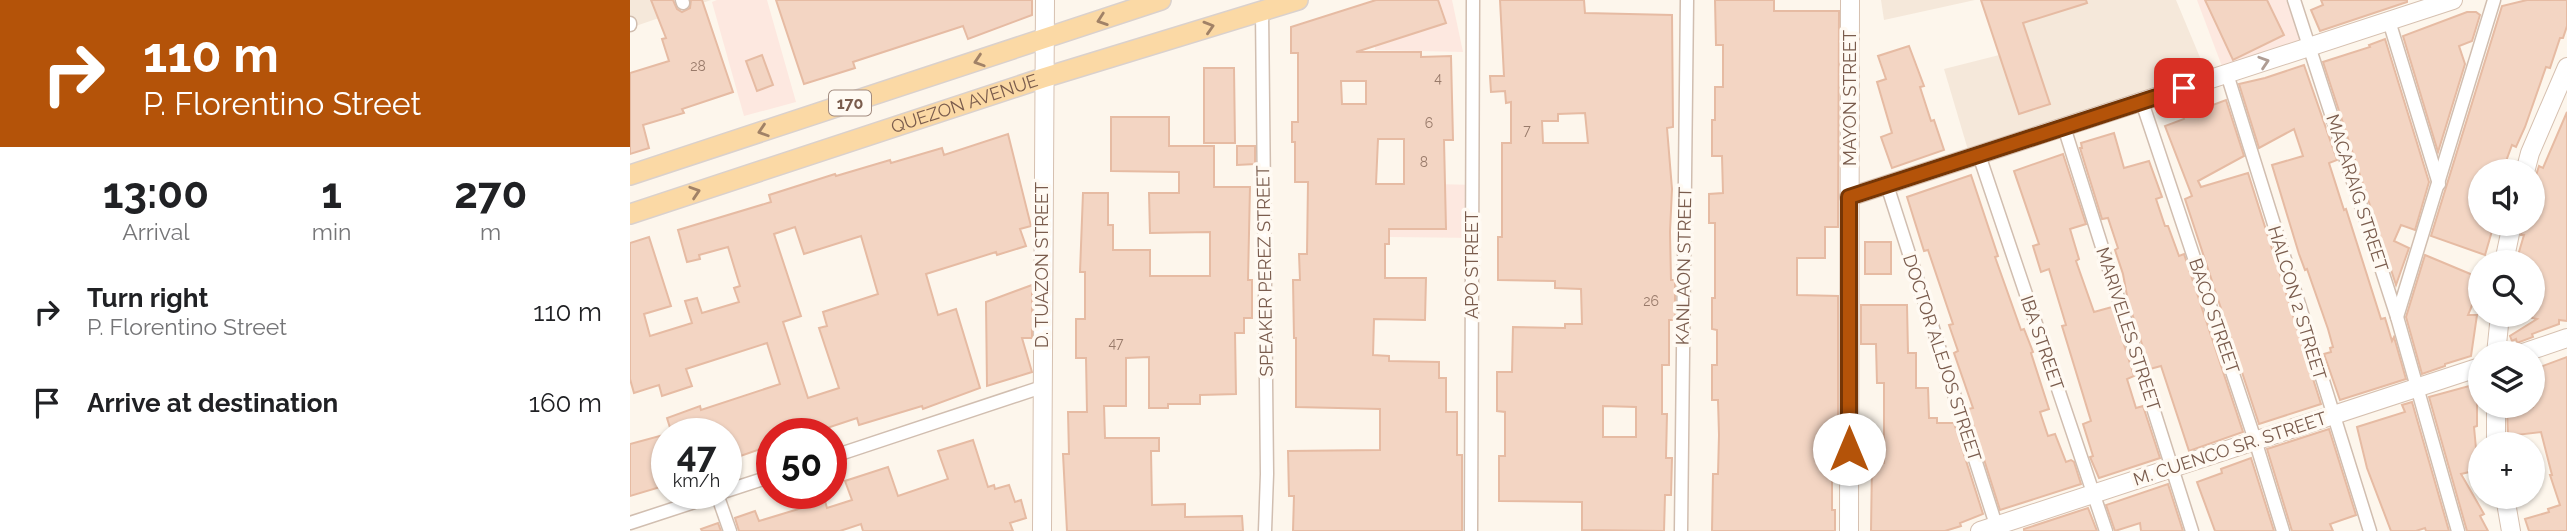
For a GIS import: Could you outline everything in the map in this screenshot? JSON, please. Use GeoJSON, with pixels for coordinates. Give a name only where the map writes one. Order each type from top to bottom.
{"type":"FeatureCollection","features":[{"type":"Feature","properties":{"kind":"main road","name":"QUEZON AVENUE"},"geometry":{"type":"LineString","coordinates":[[630,175],[1161,0]]}},
{"type":"Feature","properties":{"kind":"main road","name":"QUEZON AVENUE"},"geometry":{"type":"LineString","coordinates":[[630,214],[1043,78],[1298,0]]}},
{"type":"Feature","properties":{"kind":"street","name":"D. TUAZON STREET"},"geometry":{"type":"LineString","coordinates":[[1042,531],[1045,0]]}},
{"type":"Feature","properties":{"kind":"street","name":"APO STREET"},"geometry":{"type":"LineString","coordinates":[[1471,531],[1473,0]]}},
{"type":"Feature","properties":{"kind":"street","name":"KANLAON STREET"},"geometry":{"type":"LineString","coordinates":[[1681,531],[1687,0]]}},
{"type":"Feature","properties":{"kind":"street","name":"MAYON STREET"},"geometry":{"type":"LineString","coordinates":[[1849,531],[1850,0]]}},
{"type":"Feature","properties":{"kind":"street","name":"MACARAIG STREET"},"geometry":{"type":"LineString","coordinates":[[2294,0],[2397,317],[2458,531]]}},
{"type":"Feature","properties":{"kind":"street"},"geometry":{"type":"LineString","coordinates":[[1849,197],[2453,0]]}},
{"type":"Feature","properties":{"kind":"street"},"geometry":{"type":"LineString","coordinates":[[2397,317],[2494,0]]}},
{"type":"Feature","properties":{"kind":"street","name":"SPEAKER PEREZ STREET"},"geometry":{"type":"LineString","coordinates":[[1262,11],[1267,460],[1265,531]]}},
{"type":"Feature","properties":{"kind":"street"},"geometry":{"type":"LineString","coordinates":[[2389,21],[2439,184]]}},
{"type":"Feature","properties":{"kind":"street"},"geometry":{"type":"LineString","coordinates":[[2528,159],[2567,67]]}},
{"type":"Feature","properties":{"kind":"street","name":"HALCON 2 STREET"},"geometry":{"type":"LineString","coordinates":[[2227,74],[2370,531]]}},
{"type":"Feature","properties":{"kind":"street","name":"BACO STREET"},"geometry":{"type":"LineString","coordinates":[[2142,102],[2283,531]]}},
{"type":"Feature","properties":{"kind":"street","name":"MARIVELES STREET"},"geometry":{"type":"LineString","coordinates":[[2064,127],[2192,531]]}},
{"type":"Feature","properties":{"kind":"street","name":"IBA STREET"},"geometry":{"type":"LineString","coordinates":[[1979,155],[2106,531]]}},
{"type":"Feature","properties":{"kind":"street","name":"DOCTOR ALEJOS STREET"},"geometry":{"type":"LineString","coordinates":[[1887,185],[1991,529]]}},
{"type":"Feature","properties":{"kind":"street"},"geometry":{"type":"LineString","coordinates":[[2545,345],[2567,338]]}},
{"type":"Feature","properties":{"kind":"street","name":"M. CUENCO SR. STREET"},"geometry":{"type":"LineString","coordinates":[[1991,529],[2468,371]]}},
{"type":"Feature","properties":{"kind":"street"},"geometry":{"type":"LineString","coordinates":[[847,452],[1042,387]]}},
{"type":"Feature","properties":{"kind":"street"},"geometry":{"type":"LineString","coordinates":[[630,523],[672,509]]}},
{"type":"Feature","properties":{"kind":"street"},"geometry":{"type":"LineString","coordinates":[[723,509],[730,531]]}},
{"type":"Feature","properties":{"kind":"street"},"geometry":{"type":"LineString","coordinates":[[2507,509],[2511,531]]}},
{"type":"Feature","properties":{"kind":"shaded area"},"geometry":{"type":"Polygon","coordinates":[[[630,0],[711,0],[630,28],[630,0]]]}},
{"type":"Feature","properties":{"kind":"shaded area"},"geometry":{"type":"Polygon","coordinates":[[[767,0],[796,102],[744,116],[712,2],[767,0]]]}},
{"type":"Feature","properties":{"kind":"shaded area"},"geometry":{"type":"Polygon","coordinates":[[[1376,0],[1452,0],[1463,52],[1375,50],[1376,0]]]}},
{"type":"Feature","properties":{"kind":"shaded area"},"geometry":{"type":"Polygon","coordinates":[[[1881,0],[1975,0],[1884,20],[1881,0]]]}},
{"type":"Feature","properties":{"kind":"shaded area"},"geometry":{"type":"Polygon","coordinates":[[[2010,0],[2176,0],[2209,79],[1968,150],[1944,69],[2023,49],[2010,0]]]}},
{"type":"Feature","properties":{"kind":"shaded area"},"geometry":{"type":"Polygon","coordinates":[[[2197,0],[2286,0],[2303,45],[2223,69],[2197,0]]]}},
{"type":"Feature","properties":{"kind":"shaded area"},"geometry":{"type":"Polygon","coordinates":[[[1390,183],[1477,185],[1478,238],[1390,237],[1390,183]]]}},
{"type":"Feature","properties":{"kind":"building"},"geometry":{"type":"Polygon","coordinates":[[[651,0],[673,0],[677,9],[682,12],[690,8],[691,0],[702,0],[733,92],[682,109],[684,113],[643,125],[649,148],[630,154],[630,73],[669,61],[662,39],[666,38],[651,0]]]}},
{"type":"Feature","properties":{"kind":"building"},"geometry":{"type":"Polygon","coordinates":[[[776,0],[1032,0],[1032,15],[968,39],[963,26],[853,62],[855,68],[804,84],[776,0]]]}},
{"type":"Feature","properties":{"kind":"building"},"geometry":{"type":"Polygon","coordinates":[[[1376,0],[1438,0],[1446,23],[1356,52],[1421,52],[1421,57],[1451,56],[1453,140],[1444,140],[1446,229],[1389,229],[1389,244],[1385,244],[1385,278],[1426,278],[1425,320],[1374,319],[1373,355],[1389,356],[1389,361],[1439,362],[1439,378],[1446,378],[1446,412],[1457,412],[1457,455],[1462,455],[1462,531],[1293,531],[1294,496],[1289,496],[1288,451],[1380,450],[1380,409],[1296,407],[1293,280],[1300,280],[1299,254],[1307,254],[1308,182],[1295,182],[1292,122],[1298,122],[1298,53],[1291,53],[1291,27],[1376,0]],[[1341,81],[1342,104],[1366,104],[1366,81],[1341,81]],[[1378,139],[1376,184],[1404,184],[1404,139],[1378,139]]]}},
{"type":"Feature","properties":{"kind":"building"},"geometry":{"type":"Polygon","coordinates":[[[1500,0],[1584,0],[1585,13],[1672,15],[1673,127],[1667,128],[1672,189],[1671,280],[1675,280],[1675,320],[1669,320],[1669,365],[1662,365],[1662,414],[1667,414],[1666,458],[1672,458],[1671,495],[1665,495],[1664,531],[1582,530],[1582,502],[1499,501],[1499,456],[1505,456],[1505,412],[1497,411],[1497,372],[1512,372],[1513,327],[1565,328],[1565,324],[1582,324],[1581,289],[1555,288],[1555,281],[1498,280],[1498,237],[1502,237],[1502,143],[1511,143],[1511,102],[1506,103],[1505,91],[1491,92],[1490,76],[1504,76],[1500,0]],[[1585,113],[1558,114],[1558,121],[1542,121],[1543,143],[1588,143],[1585,113]],[[1603,406],[1603,437],[1636,437],[1636,407],[1603,406]]]}},
{"type":"Feature","properties":{"kind":"building"},"geometry":{"type":"Polygon","coordinates":[[[1715,0],[1774,0],[1774,11],[1839,11],[1838,227],[1825,227],[1825,258],[1797,258],[1797,295],[1838,296],[1838,472],[1832,472],[1835,531],[1712,531],[1713,474],[1718,474],[1719,435],[1718,400],[1712,400],[1712,365],[1717,365],[1717,330],[1712,329],[1712,298],[1715,298],[1715,223],[1709,223],[1709,194],[1723,193],[1722,156],[1712,156],[1715,87],[1723,87],[1723,45],[1716,45],[1715,0]]]}},
{"type":"Feature","properties":{"kind":"building"},"geometry":{"type":"Polygon","coordinates":[[[1981,0],[2086,0],[2087,3],[2023,23],[2050,104],[2019,114],[1981,0]]]}},
{"type":"Feature","properties":{"kind":"building"},"geometry":{"type":"Polygon","coordinates":[[[2205,0],[2267,0],[2284,35],[2233,60],[2205,0]]]}},
{"type":"Feature","properties":{"kind":"building"},"geometry":{"type":"Polygon","coordinates":[[[2321,0],[2407,2],[2320,31],[2311,10],[2323,5],[2321,0]]]}},
{"type":"Feature","properties":{"kind":"building"},"geometry":{"type":"Polygon","coordinates":[[[2527,0],[2567,0],[2567,26],[2550,68],[2546,67],[2516,147],[2512,145],[2507,159],[2468,159],[2468,236],[2491,236],[2486,250],[2471,250],[2431,236],[2502,6],[2527,0]]]}},
{"type":"Feature","properties":{"kind":"building"},"geometry":{"type":"Polygon","coordinates":[[[2467,12],[2480,15],[2472,41],[2459,46],[2465,64],[2438,152],[2403,36],[2467,12]]]}},
{"type":"Feature","properties":{"kind":"building"},"geometry":{"type":"Polygon","coordinates":[[[2385,39],[2429,182],[2415,230],[2401,225],[2394,241],[2409,248],[2396,285],[2323,62],[2370,47],[2369,45],[2385,39]]]}},
{"type":"Feature","properties":{"kind":"building"},"geometry":{"type":"Polygon","coordinates":[[[1909,46],[1924,86],[1920,87],[1931,121],[1934,120],[1944,150],[1892,168],[1881,137],[1892,133],[1877,82],[1886,79],[1878,56],[1909,46]]]}},
{"type":"Feature","properties":{"kind":"building"},"geometry":{"type":"Polygon","coordinates":[[[762,55],[773,85],[757,91],[746,61],[762,55]]]}},
{"type":"Feature","properties":{"kind":"building"},"geometry":{"type":"Polygon","coordinates":[[[2304,65],[2337,160],[2329,163],[2344,210],[2346,209],[2381,319],[2385,318],[2392,341],[2394,337],[2406,379],[2340,400],[2324,354],[2331,352],[2330,348],[2333,347],[2328,329],[2299,254],[2272,165],[2303,156],[2294,129],[2259,148],[2239,84],[2304,65]]]}},
{"type":"Feature","properties":{"kind":"building"},"geometry":{"type":"Polygon","coordinates":[[[1204,68],[1234,68],[1235,143],[1204,143],[1204,68]]]}},
{"type":"Feature","properties":{"kind":"building"},"geometry":{"type":"Polygon","coordinates":[[[2226,100],[2244,156],[2198,181],[2201,187],[2248,173],[2321,404],[2259,424],[2185,199],[2192,196],[2165,126],[2184,119],[2183,116],[2226,100]]]}},
{"type":"Feature","properties":{"kind":"building"},"geometry":{"type":"Polygon","coordinates":[[[2567,112],[2567,321],[2559,320],[2559,324],[2532,334],[2533,337],[2512,341],[2510,336],[2524,327],[2545,327],[2545,250],[2520,250],[2524,236],[2545,236],[2545,163],[2567,112]]]}},
{"type":"Feature","properties":{"kind":"building"},"geometry":{"type":"Polygon","coordinates":[[[1111,117],[1169,117],[1169,146],[1214,146],[1214,187],[1250,187],[1248,280],[1252,280],[1252,318],[1244,318],[1244,333],[1235,333],[1236,394],[1200,395],[1200,404],[1168,404],[1168,408],[1149,408],[1149,357],[1126,358],[1126,406],[1104,406],[1105,438],[1159,438],[1159,451],[1151,451],[1152,505],[1185,504],[1185,517],[1242,516],[1243,531],[1067,531],[1063,454],[1069,454],[1068,412],[1087,412],[1086,358],[1076,358],[1076,319],[1085,319],[1085,272],[1080,272],[1083,193],[1108,193],[1108,225],[1113,225],[1113,250],[1150,250],[1150,276],[1210,276],[1210,232],[1150,233],[1149,193],[1179,193],[1179,172],[1111,171],[1111,117]]]}},
{"type":"Feature","properties":{"kind":"building"},"geometry":{"type":"Polygon","coordinates":[[[2114,133],[2124,168],[2149,161],[2162,197],[2156,199],[2165,226],[2168,226],[2179,256],[2184,254],[2243,432],[2189,451],[2161,366],[2150,369],[2128,301],[2115,250],[2118,248],[2108,218],[2102,219],[2080,148],[2081,143],[2114,133]]]}},
{"type":"Feature","properties":{"kind":"building"},"geometry":{"type":"Polygon","coordinates":[[[1008,134],[1031,226],[1020,229],[1026,246],[997,255],[996,252],[926,274],[938,315],[956,309],[980,388],[923,409],[922,406],[859,425],[857,418],[847,421],[847,418],[756,418],[756,451],[742,455],[742,418],[667,418],[700,406],[701,410],[780,384],[767,343],[686,369],[692,386],[662,396],[659,385],[634,393],[630,379],[630,243],[649,237],[671,306],[644,314],[650,336],[692,323],[685,301],[697,298],[702,313],[739,302],[734,288],[740,286],[728,247],[699,255],[700,259],[687,262],[678,230],[771,202],[769,195],[835,174],[836,176],[890,160],[891,163],[942,148],[944,155],[1008,134]],[[795,227],[774,234],[801,316],[783,322],[808,398],[839,388],[819,328],[827,326],[823,312],[878,294],[861,236],[804,254],[795,227]]]}},
{"type":"Feature","properties":{"kind":"building"},"geometry":{"type":"Polygon","coordinates":[[[1237,146],[1255,146],[1255,164],[1237,165],[1237,146]]]}},
{"type":"Feature","properties":{"kind":"building"},"geometry":{"type":"Polygon","coordinates":[[[2063,154],[2086,224],[2070,229],[2079,259],[2076,261],[2094,312],[2112,307],[2134,376],[2127,379],[2136,408],[2143,406],[2160,458],[2099,478],[2090,457],[2093,456],[2083,424],[2091,421],[2062,326],[2066,325],[2049,269],[2041,272],[2033,246],[2039,244],[2014,171],[2063,154]]]}},
{"type":"Feature","properties":{"kind":"building"},"geometry":{"type":"Polygon","coordinates":[[[1971,175],[1998,256],[1995,257],[2021,330],[2024,329],[2033,352],[2031,353],[2049,409],[2040,412],[2048,436],[2055,434],[2066,462],[2074,462],[2081,484],[2000,510],[1968,409],[1973,408],[1954,353],[1958,351],[1949,325],[1953,324],[1928,250],[1924,251],[1907,197],[1971,175]]]}},
{"type":"Feature","properties":{"kind":"building"},"geometry":{"type":"Polygon","coordinates":[[[1865,242],[1891,242],[1891,274],[1865,274],[1865,242]]]}},
{"type":"Feature","properties":{"kind":"building"},"geometry":{"type":"Polygon","coordinates":[[[2425,255],[2468,273],[2468,327],[2475,327],[2473,341],[2468,341],[2468,357],[2422,374],[2406,317],[2425,255]]]}},
{"type":"Feature","properties":{"kind":"building"},"geometry":{"type":"Polygon","coordinates":[[[1032,285],[1032,338],[1022,338],[1032,372],[987,386],[986,302],[1032,285]]]}},
{"type":"Feature","properties":{"kind":"building"},"geometry":{"type":"Polygon","coordinates":[[[1861,305],[1907,305],[1908,353],[1916,353],[1916,388],[1928,388],[1929,418],[1937,418],[1937,423],[1954,423],[1983,514],[1960,523],[1961,526],[1945,531],[1871,531],[1872,463],[1884,463],[1884,383],[1877,383],[1876,344],[1861,344],[1861,305]]]}},
{"type":"Feature","properties":{"kind":"building"},"geometry":{"type":"Polygon","coordinates":[[[2567,357],[2567,531],[2529,531],[2525,519],[2549,512],[2548,509],[2560,505],[2550,475],[2545,432],[2508,432],[2507,418],[2545,418],[2545,365],[2567,357]]]}},
{"type":"Feature","properties":{"kind":"building"},"geometry":{"type":"Polygon","coordinates":[[[2468,386],[2468,418],[2477,418],[2477,426],[2474,427],[2474,432],[2468,432],[2468,472],[2461,474],[2468,486],[2468,509],[2481,509],[2484,514],[2480,516],[2488,531],[2467,531],[2429,397],[2468,386]]]}},
{"type":"Feature","properties":{"kind":"building"},"geometry":{"type":"Polygon","coordinates":[[[2412,402],[2449,531],[2426,531],[2425,528],[2416,531],[2391,531],[2367,468],[2357,427],[2405,412],[2402,405],[2412,402]]]}},
{"type":"Feature","properties":{"kind":"building"},"geometry":{"type":"Polygon","coordinates":[[[2329,429],[2356,515],[2330,524],[2333,531],[2292,531],[2267,449],[2329,429]]]}},
{"type":"Feature","properties":{"kind":"building"},"geometry":{"type":"Polygon","coordinates":[[[651,438],[651,490],[630,496],[630,444],[651,438]]]}},
{"type":"Feature","properties":{"kind":"building"},"geometry":{"type":"Polygon","coordinates":[[[973,440],[988,487],[994,485],[995,489],[1009,485],[1015,502],[1021,500],[1026,518],[1010,523],[1013,531],[863,531],[861,524],[840,531],[739,531],[735,518],[755,511],[759,521],[799,509],[847,509],[847,502],[852,500],[847,480],[888,467],[898,496],[948,479],[938,451],[973,440]]]}},
{"type":"Feature","properties":{"kind":"building"},"geometry":{"type":"Polygon","coordinates":[[[2251,458],[2274,531],[2215,531],[2197,482],[2222,473],[2221,469],[2251,458]]]}},
{"type":"Feature","properties":{"kind":"building"},"geometry":{"type":"Polygon","coordinates":[[[2168,484],[2183,531],[2141,531],[2140,523],[2115,531],[2106,505],[2168,484]]]}},
{"type":"Feature","properties":{"kind":"building"},"geometry":{"type":"Polygon","coordinates":[[[2088,508],[2097,531],[2024,531],[2024,529],[2088,508]]]}},
{"type":"Feature","properties":{"kind":"building"},"geometry":{"type":"Polygon","coordinates":[[[718,523],[721,531],[701,529],[718,523]]]}},
{"type":"Feature","properties":{"kind":"route"},"geometry":{"type":"LineString","coordinates":[[1849,449],[1849,197],[2184,88]]}}]}
